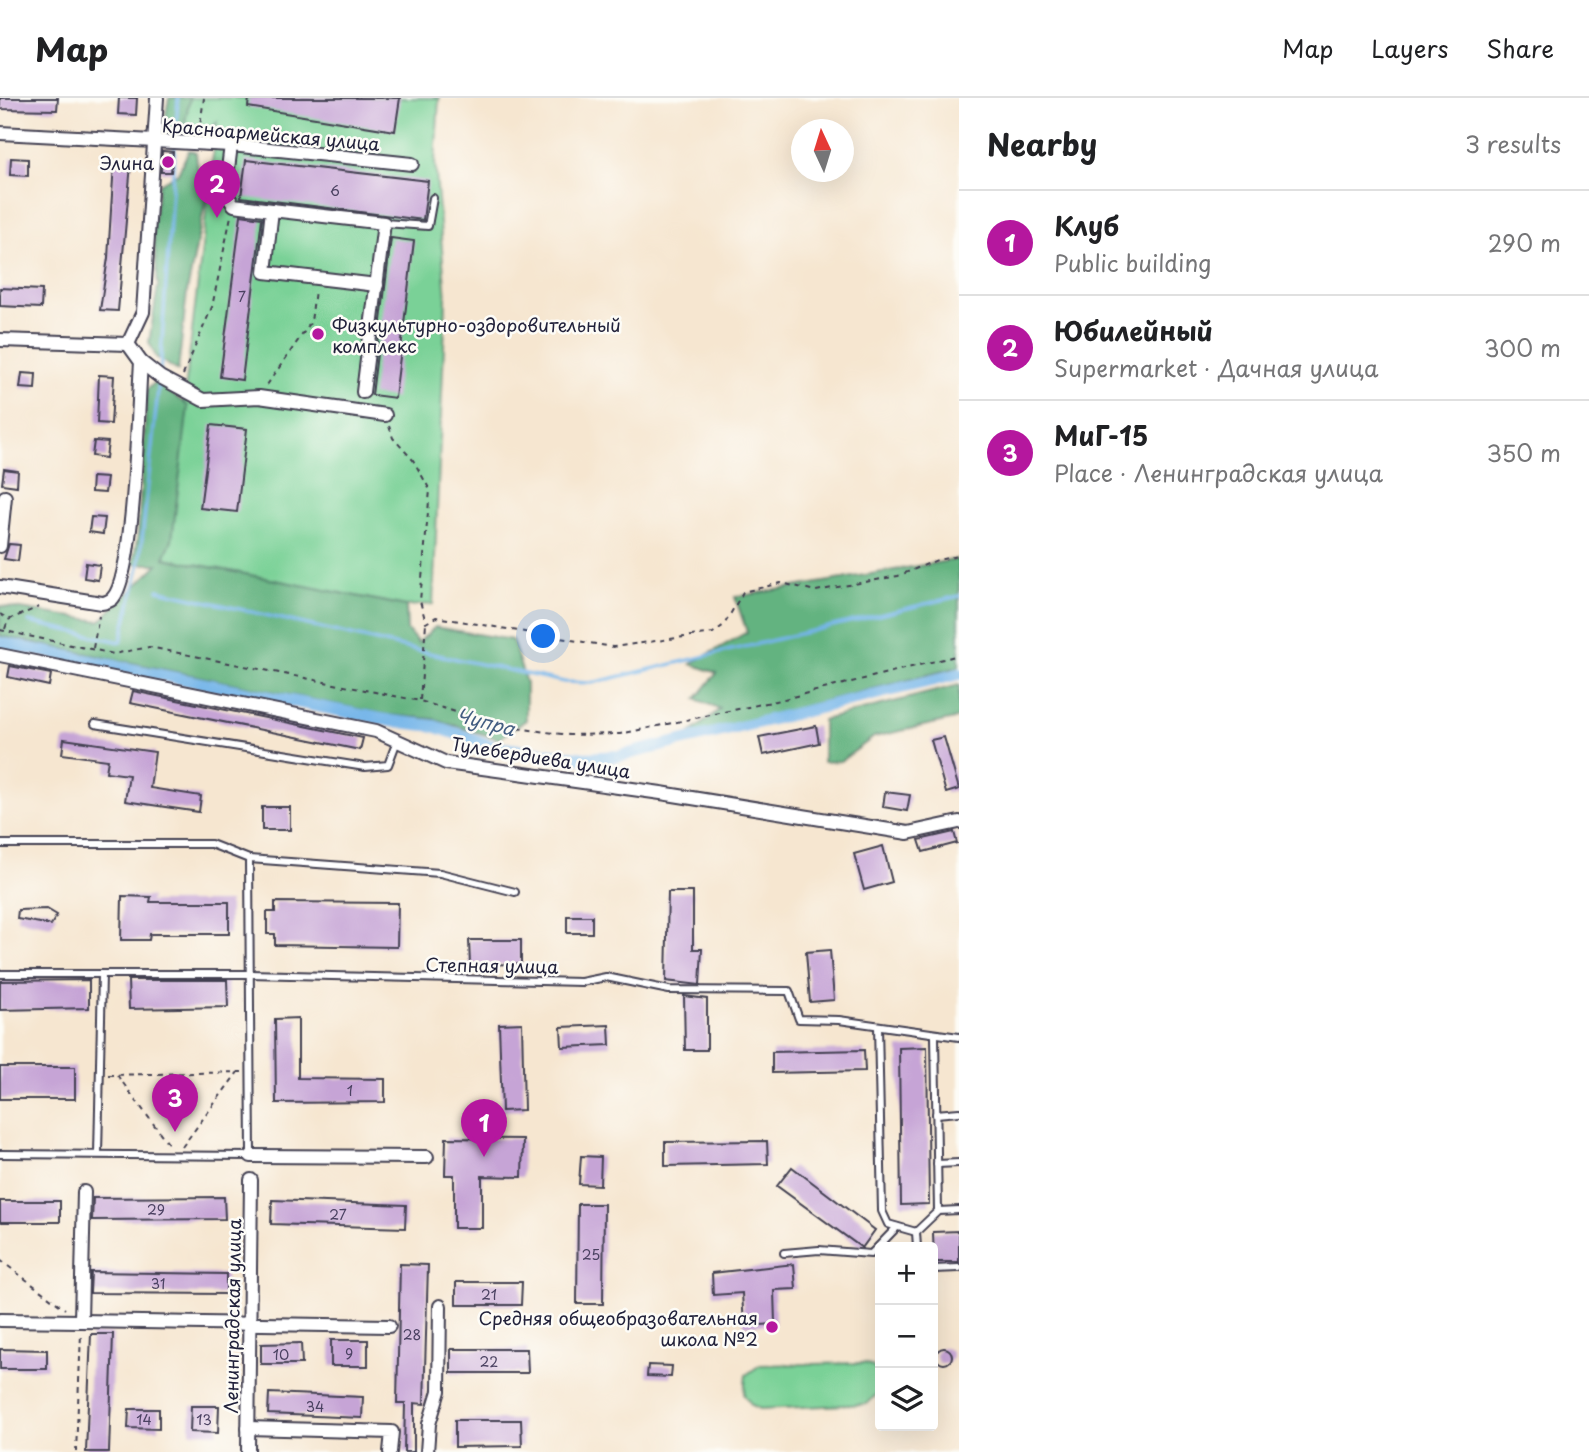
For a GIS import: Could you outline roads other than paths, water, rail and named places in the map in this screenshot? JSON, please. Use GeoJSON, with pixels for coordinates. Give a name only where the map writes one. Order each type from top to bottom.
{"type":"FeatureCollection","features":[{"type":"Feature","properties":{"kind":"street"},"geometry":{"type":"LineString","coordinates":[[128,344],[143,312],[158,98]]}},
{"type":"Feature","properties":{"kind":"street","name":"Красноармейская улица"},"geometry":{"type":"LineString","coordinates":[[0,133],[231,145],[412,164]]}},
{"type":"Feature","properties":{"kind":"street"},"geometry":{"type":"LineString","coordinates":[[231,145],[225,193],[234,205],[384,223],[363,392]]}},
{"type":"Feature","properties":{"kind":"street"},"geometry":{"type":"LineString","coordinates":[[272,210],[265,272],[377,285]]}},
{"type":"Feature","properties":{"kind":"street"},"geometry":{"type":"LineString","coordinates":[[0,340],[128,344]]}},
{"type":"Feature","properties":{"kind":"street"},"geometry":{"type":"LineString","coordinates":[[128,344],[141,362],[178,388],[204,400],[259,397],[385,415]]}},
{"type":"Feature","properties":{"kind":"street"},"geometry":{"type":"LineString","coordinates":[[0,587],[102,603],[111,600],[117,592],[130,538],[141,362]]}},
{"type":"Feature","properties":{"kind":"street"},"geometry":{"type":"LineString","coordinates":[[0,546],[5,497]]}},
{"type":"Feature","properties":{"kind":"street","name":"Тулебердиева улица"},"geometry":{"type":"LineString","coordinates":[[0,655],[376,731],[446,763],[661,793],[908,833],[959,821]]}},
{"type":"Feature","properties":{"kind":"street"},"geometry":{"type":"LineString","coordinates":[[251,1156],[427,1157]]}},
{"type":"Feature","properties":{"kind":"street","name":"Ленинградская улица"},"geometry":{"type":"LineString","coordinates":[[248,1452],[251,1180]]}},
{"type":"Feature","properties":{"kind":"street"},"geometry":{"type":"LineString","coordinates":[[81,1321],[84,1192]]}},
{"type":"Feature","properties":{"kind":"street"},"geometry":{"type":"LineString","coordinates":[[427,1452],[429,1424],[439,1391],[440,1306]]}},
{"type":"Feature","properties":{"kind":"street"},"geometry":{"type":"LineString","coordinates":[[0,1320],[389,1326]]}},
{"type":"Feature","properties":{"kind":"street"},"geometry":{"type":"LineString","coordinates":[[248,1428],[392,1432],[390,1452]]}},
{"type":"Feature","properties":{"kind":"lane"},"geometry":{"type":"LineString","coordinates":[[384,223],[428,226],[433,198]]}},
{"type":"Feature","properties":{"kind":"lane"},"geometry":{"type":"LineString","coordinates":[[95,724],[365,767],[388,765],[397,741]]}},
{"type":"Feature","properties":{"kind":"lane"},"geometry":{"type":"LineString","coordinates":[[0,844],[211,844],[249,859],[440,873],[515,892]]}},
{"type":"Feature","properties":{"kind":"lane"},"geometry":{"type":"LineString","coordinates":[[0,1154],[251,1156],[249,859]]}},
{"type":"Feature","properties":{"kind":"lane","name":"Степная улица"},"geometry":{"type":"LineString","coordinates":[[0,974],[249,974],[581,982],[606,977],[669,990],[789,991],[799,1019],[959,1037]]}},
{"type":"Feature","properties":{"kind":"lane"},"geometry":{"type":"LineString","coordinates":[[98,1154],[102,974]]}},
{"type":"Feature","properties":{"kind":"lane"},"geometry":{"type":"LineString","coordinates":[[878,1026],[882,1211],[888,1224],[916,1232]]}},
{"type":"Feature","properties":{"kind":"lane"},"geometry":{"type":"LineString","coordinates":[[935,1036],[938,1211]]}},
{"type":"Feature","properties":{"kind":"lane"},"geometry":{"type":"LineString","coordinates":[[936,1114],[959,1112]]}},
{"type":"Feature","properties":{"kind":"lane"},"geometry":{"type":"LineString","coordinates":[[937,1164],[959,1163]]}},
{"type":"Feature","properties":{"kind":"lane"},"geometry":{"type":"LineString","coordinates":[[916,1242],[916,1232],[938,1211],[959,1210]]}},
{"type":"Feature","properties":{"kind":"lane"},"geometry":{"type":"LineString","coordinates":[[784,1253],[819,1250],[871,1254],[897,1227]]}},
{"type":"Feature","properties":{"kind":"lane"},"geometry":{"type":"LineString","coordinates":[[938,1269],[959,1268]]}},
{"type":"Feature","properties":{"kind":"waterway"},"geometry":{"type":"LineString","coordinates":[[160,373],[178,98]]}},
{"type":"Feature","properties":{"kind":"waterway"},"geometry":{"type":"LineString","coordinates":[[29,622],[121,642],[139,567],[159,381]]}},
{"type":"Feature","properties":{"kind":"waterway"},"geometry":{"type":"LineString","coordinates":[[158,590],[424,652],[564,682],[592,683],[959,596]]}},
{"type":"Feature","properties":{"kind":"waterway","name":"Чупра"},"geometry":{"type":"LineString","coordinates":[[0,643],[391,721],[434,726],[495,747],[585,758],[619,756],[959,674]]}},
{"type":"Feature","properties":{"kind":"place","name":"Элина"},"geometry":{"type":"Point","coordinates":[168,162]}},
{"type":"Feature","properties":{"kind":"place","name":"Юбилейный"},"geometry":{"type":"Point","coordinates":[217,218]}},
{"type":"Feature","properties":{"kind":"place","name":"Физкультурно-оздоровительный комплекс"},"geometry":{"type":"Point","coordinates":[318,334]}},
{"type":"Feature","properties":{"kind":"place","name":"МиГ-15"},"geometry":{"type":"Point","coordinates":[175,1132]}},
{"type":"Feature","properties":{"kind":"place","name":"Клуб"},"geometry":{"type":"Point","coordinates":[484,1157]}},
{"type":"Feature","properties":{"kind":"place","name":"Средняя общеобразовательная школа №2"},"geometry":{"type":"Point","coordinates":[772,1327]}}]}
